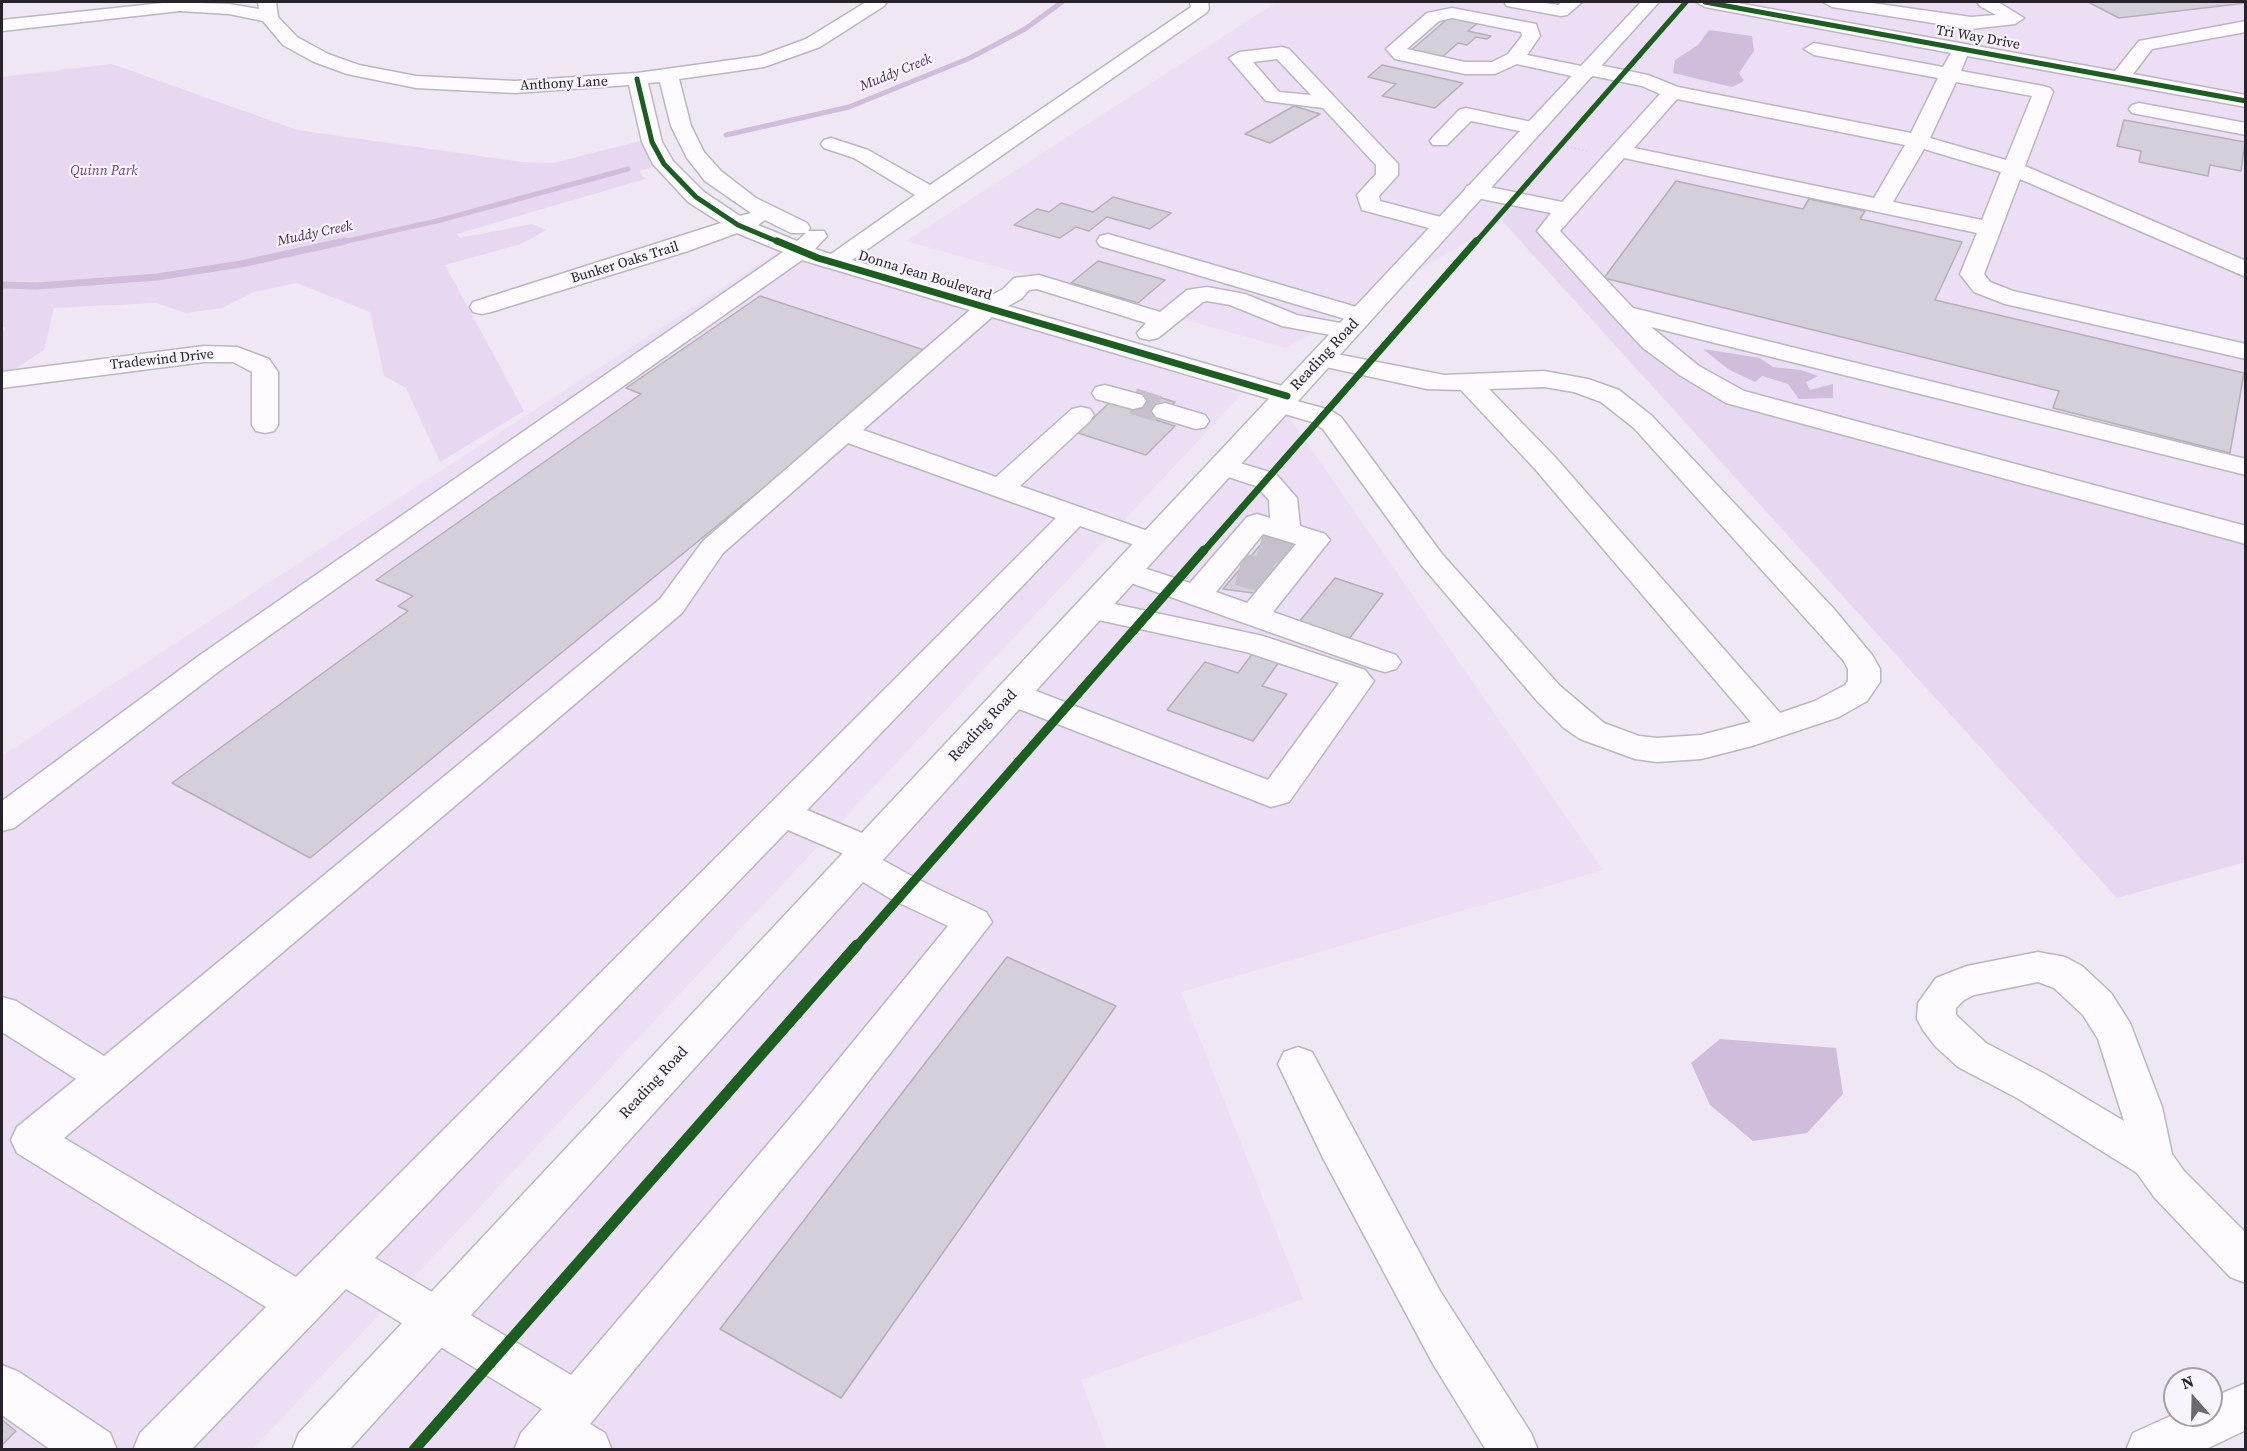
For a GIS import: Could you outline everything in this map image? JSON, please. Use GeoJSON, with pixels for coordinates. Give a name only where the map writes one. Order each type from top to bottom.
{"type":"FeatureCollection","features":[{"type":"Feature","properties":{"kind":"street"},"geometry":{"type":"LineString","coordinates":[[2,26],[189,2]]}},
{"type":"Feature","properties":{"kind":"street","name":"Anthony Lane"},"geometry":{"type":"LineString","coordinates":[[268,9],[290,41],[307,52],[354,70],[439,84],[515,87],[637,79],[752,63],[795,51],[878,2]]}},
{"type":"Feature","properties":{"kind":"street"},"geometry":{"type":"LineString","coordinates":[[843,255],[1200,9],[1199,2]]}},
{"type":"Feature","properties":{"kind":"street"},"geometry":{"type":"LineString","coordinates":[[1513,2],[1561,11],[1573,2]]}},
{"type":"Feature","properties":{"kind":"street","name":"Reading Road"},"geometry":{"type":"LineString","coordinates":[[316,1449],[1475,191],[1552,141],[1587,71],[1650,2]]}},
{"type":"Feature","properties":{"kind":"street","name":"Tri Way Drive"},"geometry":{"type":"LineString","coordinates":[[1705,2],[2246,101]]}},
{"type":"Feature","properties":{"kind":"street"},"geometry":{"type":"LineString","coordinates":[[1832,2],[1873,5],[1971,23],[2015,18],[1986,2]]}},
{"type":"Feature","properties":{"kind":"street"},"geometry":{"type":"LineString","coordinates":[[1873,5],[1941,2]]}},
{"type":"Feature","properties":{"kind":"street"},"geometry":{"type":"LineString","coordinates":[[158,7],[268,9]]}},
{"type":"Feature","properties":{"kind":"street"},"geometry":{"type":"LineString","coordinates":[[1515,58],[1531,36],[1529,28],[1452,13],[1432,17],[1395,49],[1402,55],[1484,70],[1504,65],[1515,58],[1648,81],[1672,92],[1918,141],[2014,169],[2246,270]]}},
{"type":"Feature","properties":{"kind":"street"},"geometry":{"type":"LineString","coordinates":[[1880,206],[1918,141],[1971,23]]}},
{"type":"Feature","properties":{"kind":"street"},"geometry":{"type":"LineString","coordinates":[[2120,78],[2146,45],[2246,26]]}},
{"type":"Feature","properties":{"kind":"street"},"geometry":{"type":"LineString","coordinates":[[1814,49],[2043,92],[1972,274],[1982,287],[2005,297],[2246,352]]}},
{"type":"Feature","properties":{"kind":"street","name":"Donna Jean Boulevard"},"geometry":{"type":"LineString","coordinates":[[668,75],[681,126],[694,154],[713,176],[808,243]]}},
{"type":"Feature","properties":{"kind":"street","name":"Donna Jean Boulevard"},"geometry":{"type":"LineString","coordinates":[[637,79],[652,142],[664,164],[696,197],[738,225],[808,243],[999,301],[1298,384]]}},
{"type":"Feature","properties":{"kind":"street"},"geometry":{"type":"LineString","coordinates":[[1672,92],[1548,231],[1652,343],[1690,370],[1735,397],[2246,535]]}},
{"type":"Feature","properties":{"kind":"street"},"geometry":{"type":"LineString","coordinates":[[1440,141],[1487,94]]}},
{"type":"Feature","properties":{"kind":"street"},"geometry":{"type":"LineString","coordinates":[[1330,104],[1387,164],[1387,175],[1368,195],[1370,205],[1444,225]]}},
{"type":"Feature","properties":{"kind":"street"},"geometry":{"type":"LineString","coordinates":[[2139,109],[2246,129]]}},
{"type":"Feature","properties":{"kind":"street"},"geometry":{"type":"LineString","coordinates":[[1466,114],[1552,141]]}},
{"type":"Feature","properties":{"kind":"street"},"geometry":{"type":"LineString","coordinates":[[831,144],[861,154],[930,194]]}},
{"type":"Feature","properties":{"kind":"street"},"geometry":{"type":"LineString","coordinates":[[1619,151],[1990,229]]}},
{"type":"Feature","properties":{"kind":"street"},"geometry":{"type":"LineString","coordinates":[[1475,191],[1567,210]]}},
{"type":"Feature","properties":{"kind":"street","name":"Bunker Oaks Trail"},"geometry":{"type":"LineString","coordinates":[[482,307],[658,253],[766,214]]}},
{"type":"Feature","properties":{"kind":"street"},"geometry":{"type":"LineString","coordinates":[[1108,241],[1354,323]]}},
{"type":"Feature","properties":{"kind":"street"},"geometry":{"type":"LineString","coordinates":[[2,819],[211,662],[808,243]]}},
{"type":"Feature","properties":{"kind":"street"},"geometry":{"type":"LineString","coordinates":[[300,1304],[32,1140],[671,606],[713,548],[1022,283],[1039,282],[1298,384],[1468,382],[1511,379],[1562,381],[1595,389],[1623,404],[1643,422],[1823,616],[1856,655],[1864,669],[1864,682],[1856,693],[1843,702],[1774,727],[1701,747],[1668,750],[1635,747],[1592,731],[1576,720],[1549,694],[1432,561],[1340,431],[1321,416],[1298,384]]}},
{"type":"Feature","properties":{"kind":"street"},"geometry":{"type":"LineString","coordinates":[[1156,327],[1196,295],[1207,294],[1236,299],[1291,321],[1354,323]]}},
{"type":"Feature","properties":{"kind":"street"},"geometry":{"type":"LineString","coordinates":[[1624,313],[2246,467]]}},
{"type":"Feature","properties":{"kind":"street","name":"Tradewind Drive"},"geometry":{"type":"LineString","coordinates":[[2,380],[204,354],[237,355],[260,364],[265,372],[265,425]]}},
{"type":"Feature","properties":{"kind":"street"},"geometry":{"type":"LineString","coordinates":[[1468,382],[1545,463],[1774,727]]}},
{"type":"Feature","properties":{"kind":"street"},"geometry":{"type":"LineString","coordinates":[[1105,393],[1133,401]]}},
{"type":"Feature","properties":{"kind":"street"},"geometry":{"type":"LineString","coordinates":[[1165,411],[1196,421]]}},
{"type":"Feature","properties":{"kind":"street"},"geometry":{"type":"LineString","coordinates":[[1000,489],[1081,415]]}},
{"type":"Feature","properties":{"kind":"street"},"geometry":{"type":"LineString","coordinates":[[844,434],[1152,542]]}},
{"type":"Feature","properties":{"kind":"street"},"geometry":{"type":"LineString","coordinates":[[1223,466],[1266,480],[1283,498],[1287,560],[1252,617]]}},
{"type":"Feature","properties":{"kind":"street"},"geometry":{"type":"LineString","coordinates":[[157,1449],[1075,515]]}},
{"type":"Feature","properties":{"kind":"street"},"geometry":{"type":"LineString","coordinates":[[1197,595],[1240,555],[1257,523],[1287,560]]}},
{"type":"Feature","properties":{"kind":"street"},"geometry":{"type":"LineString","coordinates":[[1125,572],[1197,595],[1252,617],[1385,662]]}},
{"type":"Feature","properties":{"kind":"street"},"geometry":{"type":"LineString","coordinates":[[1012,694],[1271,795],[1277,793],[1358,681],[1354,676],[1252,643],[1091,609]]}},
{"type":"Feature","properties":{"kind":"street"},"geometry":{"type":"LineString","coordinates":[[341,1262],[437,1318],[564,1433],[973,922],[904,889],[863,856],[782,813]]}},
{"type":"Feature","properties":{"kind":"street"},"geometry":{"type":"LineString","coordinates":[[2152,1160],[2142,1107],[2116,1034],[2097,1004],[2068,977],[2052,968],[2028,969],[1966,981],[1950,989],[1937,1003],[1937,1019],[1949,1035],[1972,1055],[2031,1086],[2152,1160],[2169,1184],[2246,1263]]}},
{"type":"Feature","properties":{"kind":"street"},"geometry":{"type":"LineString","coordinates":[[2,1012],[106,1078]]}},
{"type":"Feature","properties":{"kind":"street"},"geometry":{"type":"LineString","coordinates":[[1298,1064],[1338,1145],[1424,1306],[1514,1449]]}},
{"type":"Feature","properties":{"kind":"street"},"geometry":{"type":"LineString","coordinates":[[2,1388],[86,1448]]}},
{"type":"Feature","properties":{"kind":"street"},"geometry":{"type":"LineString","coordinates":[[2150,1449],[2246,1407]]}},
{"type":"Feature","properties":{"kind":"path"},"geometry":{"type":"LineString","coordinates":[[1552,141],[1588,151]]}},
{"type":"Feature","properties":{"kind":"shaded area"},"geometry":{"type":"Polygon","coordinates":[[[1277,2],[2245,2],[2245,862],[2117,898],[1502,221],[1286,348],[906,241],[1277,2]]]}},
{"type":"Feature","properties":{"kind":"shaded area"},"geometry":{"type":"Polygon","coordinates":[[[1709,30],[1752,36],[1754,51],[1739,73],[1744,81],[1732,87],[1673,73],[1675,60],[1698,45],[1709,30]]]}},
{"type":"Feature","properties":{"kind":"shaded area"},"geometry":{"type":"Polygon","coordinates":[[[779,251],[1242,394],[253,1449],[2,1450],[2,756],[779,251]]]}},
{"type":"Feature","properties":{"kind":"shaded area"},"geometry":{"type":"Polygon","coordinates":[[[1703,349],[1760,358],[1773,367],[1801,370],[1818,376],[1806,382],[1810,390],[1833,384],[1833,398],[1799,399],[1788,384],[1762,376],[1755,382],[1728,369],[1703,349]]]}},
{"type":"Feature","properties":{"kind":"shaded area"},"geometry":{"type":"Polygon","coordinates":[[[1280,404],[1603,870],[1181,992],[1303,1299],[1081,1380],[1107,1449],[316,1450],[1280,404]]]}},
{"type":"Feature","properties":{"kind":"shaded area"},"geometry":{"type":"Polygon","coordinates":[[[1720,1039],[1836,1048],[1843,1094],[1807,1133],[1753,1141],[1710,1105],[1691,1063],[1720,1039]]]}},
{"type":"Feature","properties":{"kind":"green space","name":"Quinn Park"},"geometry":{"type":"Polygon","coordinates":[[[112,64],[297,130],[522,162],[553,163],[644,140],[656,166],[639,171],[645,179],[457,234],[460,238],[532,224],[546,230],[521,244],[445,265],[524,411],[440,462],[406,388],[384,376],[370,312],[297,283],[254,292],[222,308],[186,313],[156,303],[54,308],[44,350],[7,374],[2,371],[2,335],[5,327],[2,327],[2,77],[112,64]]]}},
{"type":"Feature","properties":{"kind":"green space"},"geometry":{"type":"Polygon","coordinates":[[[1521,200],[1567,210],[1549,230],[1652,343],[1735,397],[2245,535],[2245,862],[2117,898],[1502,220],[1521,200]]]}},
{"type":"Feature","properties":{"kind":"building"},"geometry":{"type":"Polygon","coordinates":[[[2088,2],[2246,2],[2246,3],[2119,18],[2088,2]]]}},
{"type":"Feature","properties":{"kind":"building"},"geometry":{"type":"Polygon","coordinates":[[[1452,15],[1480,21],[1468,31],[1491,36],[1487,39],[1476,37],[1467,45],[1458,43],[1440,59],[1409,52],[1452,15]]]}},
{"type":"Feature","properties":{"kind":"building"},"geometry":{"type":"Polygon","coordinates":[[[1382,65],[1463,83],[1435,108],[1382,96],[1396,84],[1368,77],[1382,65]]]}},
{"type":"Feature","properties":{"kind":"building"},"geometry":{"type":"Polygon","coordinates":[[[1294,106],[1320,114],[1270,143],[1245,134],[1294,106]]]}},
{"type":"Feature","properties":{"kind":"building"},"geometry":{"type":"Polygon","coordinates":[[[2124,120],[2245,142],[2241,171],[2210,165],[2208,176],[2139,162],[2141,151],[2117,146],[2124,120]]]}},
{"type":"Feature","properties":{"kind":"building"},"geometry":{"type":"Polygon","coordinates":[[[1676,181],[1803,209],[1809,199],[1865,211],[1860,219],[1962,242],[1935,300],[2244,373],[2230,453],[2053,408],[2059,391],[1604,278],[1676,181]]]}},
{"type":"Feature","properties":{"kind":"building"},"geometry":{"type":"Polygon","coordinates":[[[1113,197],[1171,213],[1150,229],[1107,217],[1089,231],[1076,227],[1060,238],[1014,225],[1037,209],[1049,212],[1061,203],[1093,212],[1113,197]]]}},
{"type":"Feature","properties":{"kind":"building"},"geometry":{"type":"Polygon","coordinates":[[[1098,261],[1165,280],[1138,303],[1071,283],[1098,261]]]}},
{"type":"Feature","properties":{"kind":"building"},"geometry":{"type":"Polygon","coordinates":[[[760,296],[930,352],[310,858],[172,783],[408,611],[398,606],[413,596],[376,580],[641,394],[626,388],[760,296]]]}},
{"type":"Feature","properties":{"kind":"building"},"geometry":{"type":"Polygon","coordinates":[[[1142,392],[1175,402],[1156,420],[1175,426],[1146,455],[1078,433],[1110,402],[1127,407],[1142,392]]]}},
{"type":"Feature","properties":{"kind":"building"},"geometry":{"type":"Polygon","coordinates":[[[1267,537],[1301,540],[1261,594],[1223,589],[1267,537]]]}},
{"type":"Feature","properties":{"kind":"building"},"geometry":{"type":"Polygon","coordinates":[[[1335,578],[1383,594],[1349,639],[1299,622],[1335,578]]]}},
{"type":"Feature","properties":{"kind":"building"},"geometry":{"type":"Polygon","coordinates":[[[1253,653],[1279,662],[1262,686],[1287,694],[1253,741],[1167,710],[1205,662],[1238,673],[1253,653]]]}},
{"type":"Feature","properties":{"kind":"building"},"geometry":{"type":"Polygon","coordinates":[[[1007,957],[1116,1006],[841,1398],[720,1329],[1007,957]]]}},
{"type":"Feature","properties":{"kind":"building"},"geometry":{"type":"Polygon","coordinates":[[[2,1420],[16,1431],[2,1445],[2,1420]]]}},
{"type":"Feature","properties":{"kind":"waterway","name":"Muddy Creek"},"geometry":{"type":"LineString","coordinates":[[726,135],[849,107],[970,58],[1025,29],[1062,2]]}},
{"type":"Feature","properties":{"kind":"waterway","name":"Muddy Creek"},"geometry":{"type":"LineString","coordinates":[[338,243],[441,220],[628,169]]}},
{"type":"Feature","properties":{"kind":"waterway","name":"Muddy Creek"},"geometry":{"type":"LineString","coordinates":[[2,285],[37,286],[157,277],[241,264],[345,241]]}},
{"type":"Feature","properties":{"kind":"tunnel"},"geometry":{"type":"LineString","coordinates":[[1133,401],[1165,411]]}},
{"type":"Feature","properties":{"kind":"tunnel"},"geometry":{"type":"LineString","coordinates":[[1260,545],[1286,552]]}},
{"type":"Feature","properties":{"kind":"tunnel"},"geometry":{"type":"LineString","coordinates":[[1281,550],[1291,553]]}},
{"type":"Feature","properties":{"kind":"tunnel"},"geometry":{"type":"LineString","coordinates":[[1239,569],[1273,578]]}},
{"type":"Feature","properties":{"kind":"cycle path"},"geometry":{"type":"LineString","coordinates":[[414,1450],[1686,2]]}},
{"type":"Feature","properties":{"kind":"cycle path"},"geometry":{"type":"LineString","coordinates":[[1705,2],[2246,101]]}},
{"type":"Feature","properties":{"kind":"cycle path"},"geometry":{"type":"LineString","coordinates":[[637,79],[652,142],[664,164],[696,197],[738,225],[818,258],[1287,396]]}}]}
